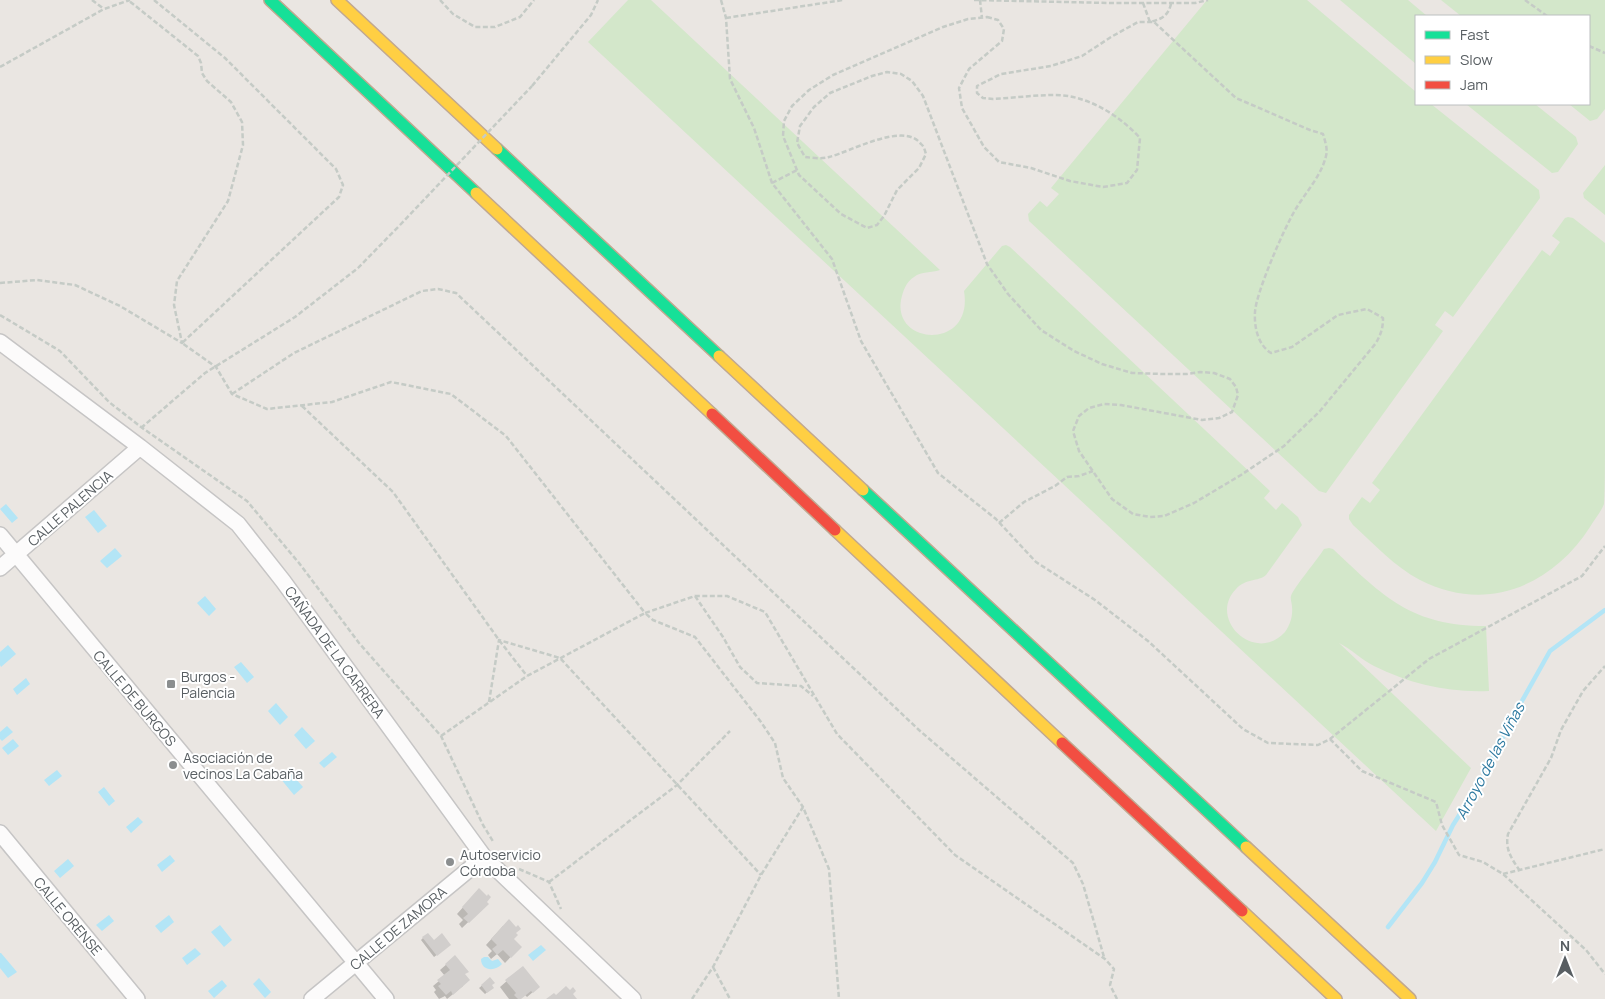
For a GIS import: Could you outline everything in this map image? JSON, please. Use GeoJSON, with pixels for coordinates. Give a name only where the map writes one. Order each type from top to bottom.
{"type":"FeatureCollection","features":[{"type":"Feature","properties":{"kind":"highway"},"geometry":{"type":"LineString","coordinates":[[270,0],[1336,999]]}},
{"type":"Feature","properties":{"kind":"highway"},"geometry":{"type":"LineString","coordinates":[[337,0],[1410,999]]}},
{"type":"Feature","properties":{"kind":"highway"},"geometry":{"type":"LineString","coordinates":[[348,0],[356,17]]}},
{"type":"Feature","properties":{"kind":"street","name":"CAÑADA DE LA CARRERA"},"geometry":{"type":"LineString","coordinates":[[0,342],[140,447],[238,524],[283,581],[484,857],[633,999]]}},
{"type":"Feature","properties":{"kind":"street","name":"CALLE PALENCIA"},"geometry":{"type":"LineString","coordinates":[[0,568],[140,447]]}},
{"type":"Feature","properties":{"kind":"street","name":"CALLE DE BURGOS"},"geometry":{"type":"LineString","coordinates":[[0,534],[386,999]]}},
{"type":"Feature","properties":{"kind":"street","name":"CALLE ORENSE"},"geometry":{"type":"LineString","coordinates":[[0,833],[137,999]]}},
{"type":"Feature","properties":{"kind":"street","name":"CALLE DE ZAMORA"},"geometry":{"type":"LineString","coordinates":[[312,999],[484,857]]}},
{"type":"Feature","properties":{"kind":"path"},"geometry":{"type":"LineString","coordinates":[[92,0],[104,9]]}},
{"type":"Feature","properties":{"kind":"path"},"geometry":{"type":"LineString","coordinates":[[0,67],[104,9],[129,0],[198,56],[206,81],[231,102],[242,122],[243,144],[228,201],[177,281],[174,305],[182,343]]}},
{"type":"Feature","properties":{"kind":"path"},"geometry":{"type":"LineString","coordinates":[[154,0],[225,58],[336,169],[342,184],[339,197],[182,343]]}},
{"type":"Feature","properties":{"kind":"path"},"geometry":{"type":"LineString","coordinates":[[440,0],[453,14],[475,27],[495,27],[520,17],[534,0]]}},
{"type":"Feature","properties":{"kind":"path"},"geometry":{"type":"LineString","coordinates":[[140,447],[141,427],[206,373],[295,317],[358,268],[532,86],[591,15],[598,0]]}},
{"type":"Feature","properties":{"kind":"path"},"geometry":{"type":"LineString","coordinates":[[721,0],[726,18],[730,79],[754,128],[772,183],[832,259],[861,341],[938,474],[999,523],[1036,562],[1095,600],[1148,641],[1243,729],[1268,744],[1318,745],[1330,739],[1428,659],[1582,576],[1605,546]]}},
{"type":"Feature","properties":{"kind":"path"},"geometry":{"type":"LineString","coordinates":[[826,0],[832,2]]}},
{"type":"Feature","properties":{"kind":"path"},"geometry":{"type":"LineString","coordinates":[[726,18],[843,0]]}},
{"type":"Feature","properties":{"kind":"path"},"geometry":{"type":"LineString","coordinates":[[974,0],[1171,3],[1195,3],[1208,0]]}},
{"type":"Feature","properties":{"kind":"path"},"geometry":{"type":"LineString","coordinates":[[980,0],[982,18]]}},
{"type":"Feature","properties":{"kind":"path"},"geometry":{"type":"LineString","coordinates":[[1525,0],[1546,15]]}},
{"type":"Feature","properties":{"kind":"path"},"geometry":{"type":"LineString","coordinates":[[1142,2],[1150,22]]}},
{"type":"Feature","properties":{"kind":"path"},"geometry":{"type":"LineString","coordinates":[[1150,22],[1154,22],[1168,34],[1236,98],[1268,113],[1323,134],[1327,154],[1323,166],[1293,213],[1263,284],[1255,312],[1257,334],[1264,348],[1271,353],[1292,347],[1338,315],[1367,309],[1382,318],[1382,329],[1376,343],[1320,411],[1284,446],[1194,504],[1164,516],[1150,517],[1133,514],[1112,499],[1079,451],[1073,431],[1079,416],[1089,408],[1104,404],[1121,405],[1202,420],[1218,418],[1232,412],[1238,395],[1236,387],[1230,379],[1214,373],[1200,372],[1187,374],[1132,373],[1102,364],[1074,352],[1041,330],[1008,294],[987,264],[922,96],[912,82],[902,74],[887,72],[830,93],[814,107],[800,126],[797,143],[805,158],[828,158],[871,141],[898,135],[914,138],[921,143],[926,154],[919,168],[897,190],[884,216],[877,225],[867,228],[841,214],[799,176],[783,136],[784,122],[792,106],[809,90],[833,75],[900,45],[968,19],[998,20],[1004,29],[1002,41],[969,70],[959,88],[962,108],[984,147],[999,162],[1031,168],[1070,181],[1103,187],[1128,183],[1137,170],[1140,138],[1119,118],[1084,99],[1057,95],[983,98],[977,93],[977,86],[1001,74],[1051,66],[1082,56],[1138,22],[1161,20],[1167,15],[1171,3]]}},
{"type":"Feature","properties":{"kind":"path"},"geometry":{"type":"LineString","coordinates":[[1590,46],[1605,53]]}},
{"type":"Feature","properties":{"kind":"path"},"geometry":{"type":"LineString","coordinates":[[772,183],[797,170]]}},
{"type":"Feature","properties":{"kind":"path"},"geometry":{"type":"LineString","coordinates":[[0,282],[37,280],[75,285],[120,306],[182,343],[216,367],[232,394],[267,409],[332,402],[391,382],[451,394],[506,436],[644,613],[653,620],[695,637],[761,722],[775,744],[783,778],[803,806],[829,869],[839,999]]}},
{"type":"Feature","properties":{"kind":"path"},"geometry":{"type":"LineString","coordinates":[[232,394],[294,353],[422,290],[438,289],[456,293],[919,730],[1073,863],[1082,884],[1105,958]]}},
{"type":"Feature","properties":{"kind":"path"},"geometry":{"type":"LineString","coordinates":[[302,406],[393,492],[499,640],[528,676]]}},
{"type":"Feature","properties":{"kind":"path"},"geometry":{"type":"LineString","coordinates":[[999,523],[1024,502],[1067,477],[1079,476],[1093,471]]}},
{"type":"Feature","properties":{"kind":"path"},"geometry":{"type":"LineString","coordinates":[[695,596],[740,666],[757,683],[801,686],[816,699]]}},
{"type":"Feature","properties":{"kind":"path"},"geometry":{"type":"LineString","coordinates":[[441,736],[528,676],[644,613],[695,596],[727,596],[765,612],[837,734],[955,855],[1105,958],[1114,969],[1110,985],[1117,999]]}},
{"type":"Feature","properties":{"kind":"path"},"geometry":{"type":"LineString","coordinates":[[499,640],[560,658],[761,875]]}},
{"type":"Feature","properties":{"kind":"path"},"geometry":{"type":"LineString","coordinates":[[489,702],[499,640]]}},
{"type":"Feature","properties":{"kind":"path"},"geometry":{"type":"LineString","coordinates":[[1520,870],[1512,860],[1506,845],[1508,834],[1551,758],[1561,730],[1583,691],[1605,666]]}},
{"type":"Feature","properties":{"kind":"path"},"geometry":{"type":"LineString","coordinates":[[549,882],[677,785],[730,731]]}},
{"type":"Feature","properties":{"kind":"path"},"geometry":{"type":"LineString","coordinates":[[1330,739],[1362,771],[1436,802],[1442,824],[1459,856],[1483,862],[1503,874],[1586,950],[1605,974]]}},
{"type":"Feature","properties":{"kind":"path"},"geometry":{"type":"LineString","coordinates":[[692,999],[713,967],[761,875],[803,806]]}},
{"type":"Feature","properties":{"kind":"path"},"geometry":{"type":"LineString","coordinates":[[1503,874],[1605,849]]}},
{"type":"Feature","properties":{"kind":"path"},"geometry":{"type":"LineString","coordinates":[[713,967],[730,999]]}},
{"type":"Feature","properties":{"kind":"green space"},"geometry":{"type":"Polygon","coordinates":[[[628,0],[651,0],[940,270],[917,275],[905,287],[901,300],[902,315],[909,326],[920,333],[933,335],[946,332],[957,324],[964,310],[964,291],[1002,246],[1006,245],[1270,491],[1264,498],[1276,510],[1282,503],[1298,517],[1302,525],[1266,575],[1240,586],[1229,601],[1227,613],[1231,624],[1238,634],[1249,641],[1261,643],[1273,641],[1285,632],[1292,617],[1291,597],[1293,592],[1324,549],[1329,548],[1333,549],[1368,581],[1400,606],[1438,621],[1460,625],[1486,626],[1489,691],[1445,689],[1402,678],[1365,661],[1339,643],[1471,768],[1436,831],[588,42],[628,0]]]}},
{"type":"Feature","properties":{"kind":"green space"},"geometry":{"type":"Polygon","coordinates":[[[1207,0],[1307,0],[1415,91],[1415,105],[1432,105],[1539,190],[1540,198],[1453,317],[1445,311],[1435,325],[1443,331],[1326,493],[1319,491],[1029,221],[1028,214],[1040,201],[1047,207],[1059,194],[1051,188],[1207,0]]]}},
{"type":"Feature","properties":{"kind":"green space"},"geometry":{"type":"Polygon","coordinates":[[[1340,0],[1408,0],[1426,15],[1415,15],[1415,63],[1340,0]]]}},
{"type":"Feature","properties":{"kind":"green space"},"geometry":{"type":"Polygon","coordinates":[[[1441,0],[1605,0],[1605,109],[1597,119],[1590,121],[1570,105],[1590,105],[1590,15],[1460,15],[1441,0]]]}},
{"type":"Feature","properties":{"kind":"green space"},"geometry":{"type":"Polygon","coordinates":[[[1467,105],[1536,105],[1576,137],[1578,144],[1558,172],[1552,173],[1467,105]]]}},
{"type":"Feature","properties":{"kind":"green space"},"geometry":{"type":"Polygon","coordinates":[[[1605,165],[1605,215],[1584,198],[1583,193],[1605,165]]]}},
{"type":"Feature","properties":{"kind":"green space"},"geometry":{"type":"Polygon","coordinates":[[[1565,218],[1573,218],[1605,243],[1604,504],[1574,548],[1557,565],[1537,579],[1493,594],[1469,594],[1445,590],[1420,580],[1393,562],[1353,525],[1349,515],[1362,497],[1370,503],[1380,490],[1372,483],[1542,250],[1550,256],[1560,242],[1552,236],[1565,218]]]}},
{"type":"Feature","properties":{"kind":"water"},"geometry":{"type":"Polygon","coordinates":[[[6,504],[18,518],[12,523],[0,509],[6,504]]]}},
{"type":"Feature","properties":{"kind":"water"},"geometry":{"type":"Polygon","coordinates":[[[94,510],[107,526],[98,533],[85,517],[94,510]]]}},
{"type":"Feature","properties":{"kind":"water"},"geometry":{"type":"Polygon","coordinates":[[[115,548],[122,556],[107,568],[100,561],[115,548]]]}},
{"type":"Feature","properties":{"kind":"water"},"geometry":{"type":"Polygon","coordinates":[[[205,596],[216,609],[209,616],[197,603],[205,596]]]}},
{"type":"Feature","properties":{"kind":"water"},"geometry":{"type":"Polygon","coordinates":[[[8,645],[16,654],[1,667],[0,652],[8,645]]]}},
{"type":"Feature","properties":{"kind":"water"},"geometry":{"type":"Polygon","coordinates":[[[241,662],[254,677],[247,683],[234,667],[241,662]]]}},
{"type":"Feature","properties":{"kind":"water"},"geometry":{"type":"Polygon","coordinates":[[[26,678],[30,684],[17,695],[13,689],[26,678]]]}},
{"type":"Feature","properties":{"kind":"water"},"geometry":{"type":"Polygon","coordinates":[[[276,703],[288,717],[280,725],[268,711],[276,703]]]}},
{"type":"Feature","properties":{"kind":"water"},"geometry":{"type":"Polygon","coordinates":[[[7,726],[13,732],[2,741],[0,739],[0,732],[7,726]]]}},
{"type":"Feature","properties":{"kind":"water"},"geometry":{"type":"Polygon","coordinates":[[[302,727],[315,741],[306,749],[294,735],[302,727]]]}},
{"type":"Feature","properties":{"kind":"water"},"geometry":{"type":"Polygon","coordinates":[[[13,739],[19,746],[8,755],[2,748],[13,739]]]}},
{"type":"Feature","properties":{"kind":"water"},"geometry":{"type":"Polygon","coordinates":[[[332,752],[337,757],[324,768],[319,763],[332,752]]]}},
{"type":"Feature","properties":{"kind":"water"},"geometry":{"type":"Polygon","coordinates":[[[57,770],[62,776],[49,786],[44,780],[57,770]]]}},
{"type":"Feature","properties":{"kind":"water"},"geometry":{"type":"Polygon","coordinates":[[[289,771],[303,787],[294,795],[280,778],[289,771]]]}},
{"type":"Feature","properties":{"kind":"water"},"geometry":{"type":"Polygon","coordinates":[[[104,787],[115,801],[109,806],[98,792],[104,787]]]}},
{"type":"Feature","properties":{"kind":"water"},"geometry":{"type":"Polygon","coordinates":[[[138,817],[143,822],[131,833],[126,827],[138,817]]]}},
{"type":"Feature","properties":{"kind":"water"},"geometry":{"type":"Polygon","coordinates":[[[170,855],[175,861],[162,872],[157,865],[170,855]]]}},
{"type":"Feature","properties":{"kind":"water"},"geometry":{"type":"Polygon","coordinates":[[[68,859],[74,866],[60,878],[54,871],[68,859]]]}},
{"type":"Feature","properties":{"kind":"water"},"geometry":{"type":"Polygon","coordinates":[[[109,915],[114,921],[102,931],[96,925],[109,915]]]}},
{"type":"Feature","properties":{"kind":"water"},"geometry":{"type":"Polygon","coordinates":[[[169,915],[174,922],[161,933],[155,926],[169,915]]]}},
{"type":"Feature","properties":{"kind":"water"},"geometry":{"type":"Polygon","coordinates":[[[220,925],[232,940],[224,947],[211,932],[220,925]]]}},
{"type":"Feature","properties":{"kind":"water"},"geometry":{"type":"Polygon","coordinates":[[[541,945],[546,950],[533,961],[528,955],[541,945]]]}},
{"type":"Feature","properties":{"kind":"water"},"geometry":{"type":"Polygon","coordinates":[[[195,948],[201,954],[187,965],[182,958],[195,948]]]}},
{"type":"Feature","properties":{"kind":"water"},"geometry":{"type":"Polygon","coordinates":[[[0,953],[17,972],[8,978],[0,968],[0,953]]]}},
{"type":"Feature","properties":{"kind":"water"},"geometry":{"type":"Polygon","coordinates":[[[488,957],[492,961],[498,959],[502,964],[492,969],[486,968],[483,966],[481,959],[488,957]]]}},
{"type":"Feature","properties":{"kind":"water"},"geometry":{"type":"Polygon","coordinates":[[[259,978],[271,992],[265,998],[253,984],[259,978]]]}},
{"type":"Feature","properties":{"kind":"water"},"geometry":{"type":"Polygon","coordinates":[[[222,980],[227,986],[214,998],[208,991],[222,980]]]}},
{"type":"Feature","properties":{"kind":"building"},"geometry":{"type":"Polygon","coordinates":[[[479,888],[487,896],[488,894],[491,897],[487,902],[489,904],[469,923],[463,918],[468,914],[462,907],[479,888]]]}},
{"type":"Feature","properties":{"kind":"building"},"geometry":{"type":"Polygon","coordinates":[[[509,919],[516,927],[518,925],[521,929],[516,933],[518,935],[514,939],[522,947],[511,958],[503,950],[497,955],[492,949],[497,945],[491,939],[509,919]]]}},
{"type":"Feature","properties":{"kind":"building"},"geometry":{"type":"Polygon","coordinates":[[[428,933],[434,940],[442,933],[451,945],[437,956],[422,937],[428,933]]]}},
{"type":"Feature","properties":{"kind":"building"},"geometry":{"type":"Polygon","coordinates":[[[455,955],[469,972],[465,974],[470,980],[453,995],[451,991],[446,995],[438,986],[441,984],[437,980],[450,970],[445,964],[455,955]]]}},
{"type":"Feature","properties":{"kind":"building"},"geometry":{"type":"Polygon","coordinates":[[[523,966],[540,987],[533,993],[531,991],[521,999],[518,999],[514,995],[516,993],[505,980],[523,966]]]}},
{"type":"Feature","properties":{"kind":"building"},"geometry":{"type":"Polygon","coordinates":[[[490,977],[495,983],[492,985],[494,988],[487,993],[481,985],[490,977]]]}},
{"type":"Feature","properties":{"kind":"building"},"geometry":{"type":"Polygon","coordinates":[[[566,986],[570,990],[573,987],[576,991],[573,994],[577,999],[546,999],[554,993],[556,995],[566,986]]]}},
{"type":"Feature","properties":{"kind":"waterway","name":"Arroyo de las Viñas"},"geometry":{"type":"LineString","coordinates":[[1388,927],[1422,883],[1435,862],[1453,825],[1479,784],[1550,651],[1605,610]]}},
{"type":"Feature","properties":{"kind":"traffic: fast"},"geometry":{"type":"LineString","coordinates":[[270,0],[476,193]]}},
{"type":"Feature","properties":{"kind":"traffic: fast"},"geometry":{"type":"LineString","coordinates":[[497,149],[719,356]]}},
{"type":"Feature","properties":{"kind":"traffic: fast"},"geometry":{"type":"LineString","coordinates":[[863,490],[1246,847]]}},
{"type":"Feature","properties":{"kind":"traffic: slow"},"geometry":{"type":"LineString","coordinates":[[337,0],[497,149]]}},
{"type":"Feature","properties":{"kind":"traffic: slow"},"geometry":{"type":"LineString","coordinates":[[476,193],[712,414]]}},
{"type":"Feature","properties":{"kind":"traffic: slow"},"geometry":{"type":"LineString","coordinates":[[719,356],[863,490]]}},
{"type":"Feature","properties":{"kind":"traffic: slow"},"geometry":{"type":"LineString","coordinates":[[835,530],[1062,743]]}},
{"type":"Feature","properties":{"kind":"traffic: slow"},"geometry":{"type":"LineString","coordinates":[[1246,847],[1410,999]]}},
{"type":"Feature","properties":{"kind":"traffic: slow"},"geometry":{"type":"LineString","coordinates":[[1242,911],[1336,999]]}},
{"type":"Feature","properties":{"kind":"traffic: jam"},"geometry":{"type":"LineString","coordinates":[[712,414],[835,530]]}},
{"type":"Feature","properties":{"kind":"traffic: jam"},"geometry":{"type":"LineString","coordinates":[[1062,743],[1242,911]]}},
{"type":"Feature","properties":{"kind":"place","name":"Burgos - Palencia"},"geometry":{"type":"Point","coordinates":[171,684]}},
{"type":"Feature","properties":{"kind":"place","name":"Asociación de vecinos La Cabaña"},"geometry":{"type":"Point","coordinates":[173,765]}},
{"type":"Feature","properties":{"kind":"place","name":"Autoservicio Córdoba"},"geometry":{"type":"Point","coordinates":[450,862]}}]}
